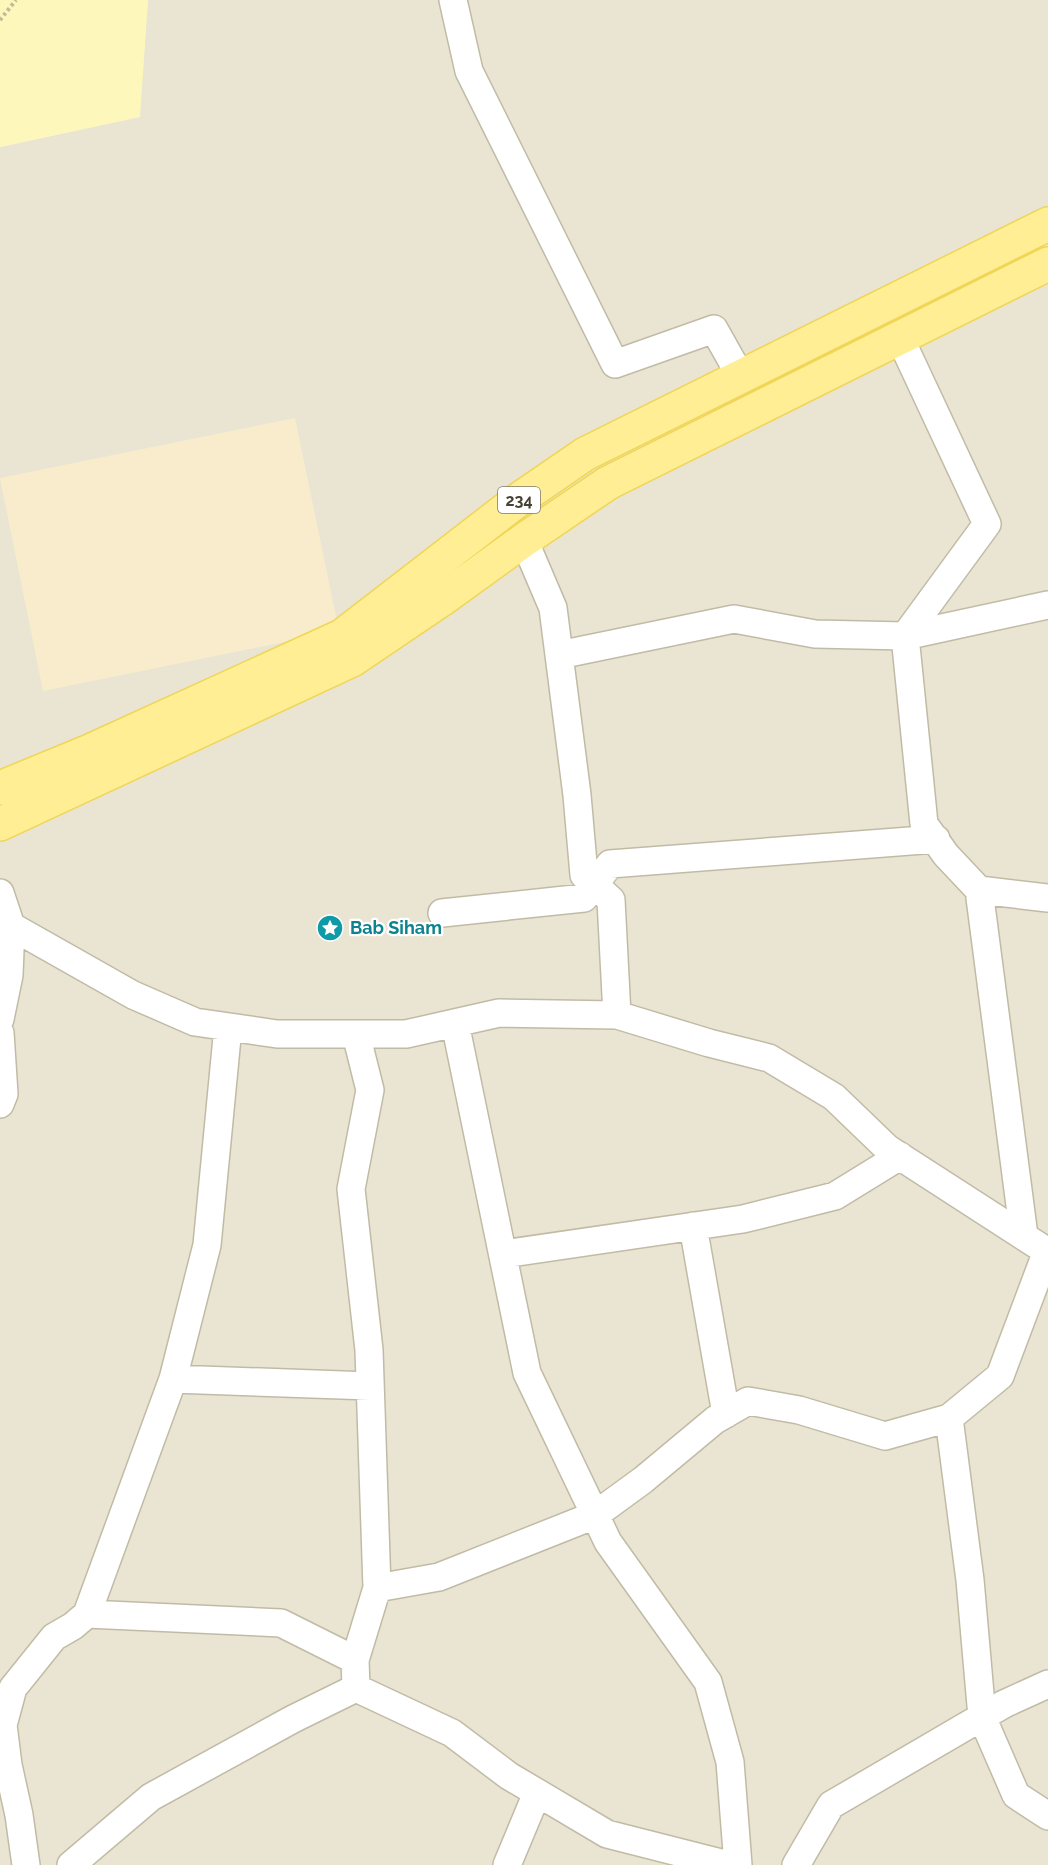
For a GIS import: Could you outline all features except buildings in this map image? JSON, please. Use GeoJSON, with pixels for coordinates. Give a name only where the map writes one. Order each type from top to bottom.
{"type":"FeatureCollection","features":[{"type":"Feature","properties":{"kind":"main road","name":"234"},"geometry":{"type":"LineString","coordinates":[[0,788],[90,751],[342,636],[518,500],[585,454],[1048,224]]}},
{"type":"Feature","properties":{"kind":"main road","name":"234"},"geometry":{"type":"LineString","coordinates":[[0,824],[352,660],[608,483],[1048,264]]}},
{"type":"Feature","properties":{"kind":"street"},"geometry":{"type":"LineString","coordinates":[[453,0],[469,71],[615,364],[714,329],[741,377]]}},
{"type":"Feature","properties":{"kind":"street"},"geometry":{"type":"LineString","coordinates":[[900,338],[987,524],[905,636],[924,824],[946,855],[979,890],[1024,1236]]}},
{"type":"Feature","properties":{"kind":"street"},"geometry":{"type":"LineString","coordinates":[[524,540],[553,608],[577,795],[584,875],[611,900],[617,1016]]}},
{"type":"Feature","properties":{"kind":"street"},"geometry":{"type":"LineString","coordinates":[[559,655],[734,619],[815,634],[905,636],[1048,605]]}},
{"type":"Feature","properties":{"kind":"street"},"geometry":{"type":"LineString","coordinates":[[442,913],[584,898],[610,864],[936,839]]}},
{"type":"Feature","properties":{"kind":"street"},"geometry":{"type":"LineString","coordinates":[[979,890],[1048,898]]}},
{"type":"Feature","properties":{"kind":"street"},"geometry":{"type":"LineString","coordinates":[[0,893],[11,926],[0,1019]]}},
{"type":"Feature","properties":{"kind":"street"},"geometry":{"type":"LineString","coordinates":[[11,926],[133,995],[195,1022],[278,1034],[406,1034],[499,1013],[617,1016],[769,1058],[834,1097],[887,1148],[1047,1251],[1000,1376],[949,1418],[885,1436],[799,1410],[748,1401],[715,1420],[643,1480],[595,1515],[439,1577],[377,1588]]}},
{"type":"Feature","properties":{"kind":"street"},"geometry":{"type":"LineString","coordinates":[[455,1023],[527,1372],[608,1542],[708,1682],[730,1762],[738,1865]]}},
{"type":"Feature","properties":{"kind":"street"},"geometry":{"type":"LineString","coordinates":[[26,1865],[3,1725],[6,1688],[54,1637],[73,1626],[87,1614],[173,1379],[207,1245],[228,1027]]}},
{"type":"Feature","properties":{"kind":"street"},"geometry":{"type":"LineString","coordinates":[[0,1033],[4,1094],[0,1104]]}},
{"type":"Feature","properties":{"kind":"street"},"geometry":{"type":"LineString","coordinates":[[356,1034],[370,1090],[351,1189],[369,1350],[377,1588],[356,1660],[357,1688]]}},
{"type":"Feature","properties":{"kind":"street"},"geometry":{"type":"LineString","coordinates":[[502,1254],[743,1219],[835,1196],[900,1156]]}},
{"type":"Feature","properties":{"kind":"street"},"geometry":{"type":"LineString","coordinates":[[693,1226],[726,1414]]}},
{"type":"Feature","properties":{"kind":"street"},"geometry":{"type":"LineString","coordinates":[[173,1379],[370,1386]]}},
{"type":"Feature","properties":{"kind":"street"},"geometry":{"type":"LineString","coordinates":[[949,1418],[970,1580],[982,1717],[1016,1795],[1048,1816]]}},
{"type":"Feature","properties":{"kind":"street"},"geometry":{"type":"LineString","coordinates":[[87,1614],[281,1623],[356,1660]]}},
{"type":"Feature","properties":{"kind":"street"},"geometry":{"type":"LineString","coordinates":[[796,1865],[831,1805],[1004,1704],[1048,1684]]}},
{"type":"Feature","properties":{"kind":"street"},"geometry":{"type":"LineString","coordinates":[[357,1688],[452,1733],[509,1776],[607,1834],[729,1865]]}},
{"type":"Feature","properties":{"kind":"street"},"geometry":{"type":"LineString","coordinates":[[71,1865],[151,1797],[293,1719],[357,1688]]}},
{"type":"Feature","properties":{"kind":"street"},"geometry":{"type":"LineString","coordinates":[[507,1865],[537,1793]]}},
{"type":"Feature","properties":{"kind":"path"},"geometry":{"type":"LineString","coordinates":[[0,20],[16,0]]}},
{"type":"Feature","properties":{"kind":"shaded area"},"geometry":{"type":"Polygon","coordinates":[[[148,0],[1048,0],[1048,1865],[0,1865],[0,147],[139,117],[148,0]]]}},
{"type":"Feature","properties":{"kind":"shaded area"},"geometry":{"type":"Polygon","coordinates":[[[295,418],[339,631],[43,691],[0,478],[295,418]]]}},
{"type":"Feature","properties":{"kind":"sand"},"geometry":{"type":"Polygon","coordinates":[[[0,0],[148,0],[140,117],[0,147],[0,0]]]}},
{"type":"Feature","properties":{"kind":"place","name":"Bab Siham"},"geometry":{"type":"Point","coordinates":[330,928]}}]}
